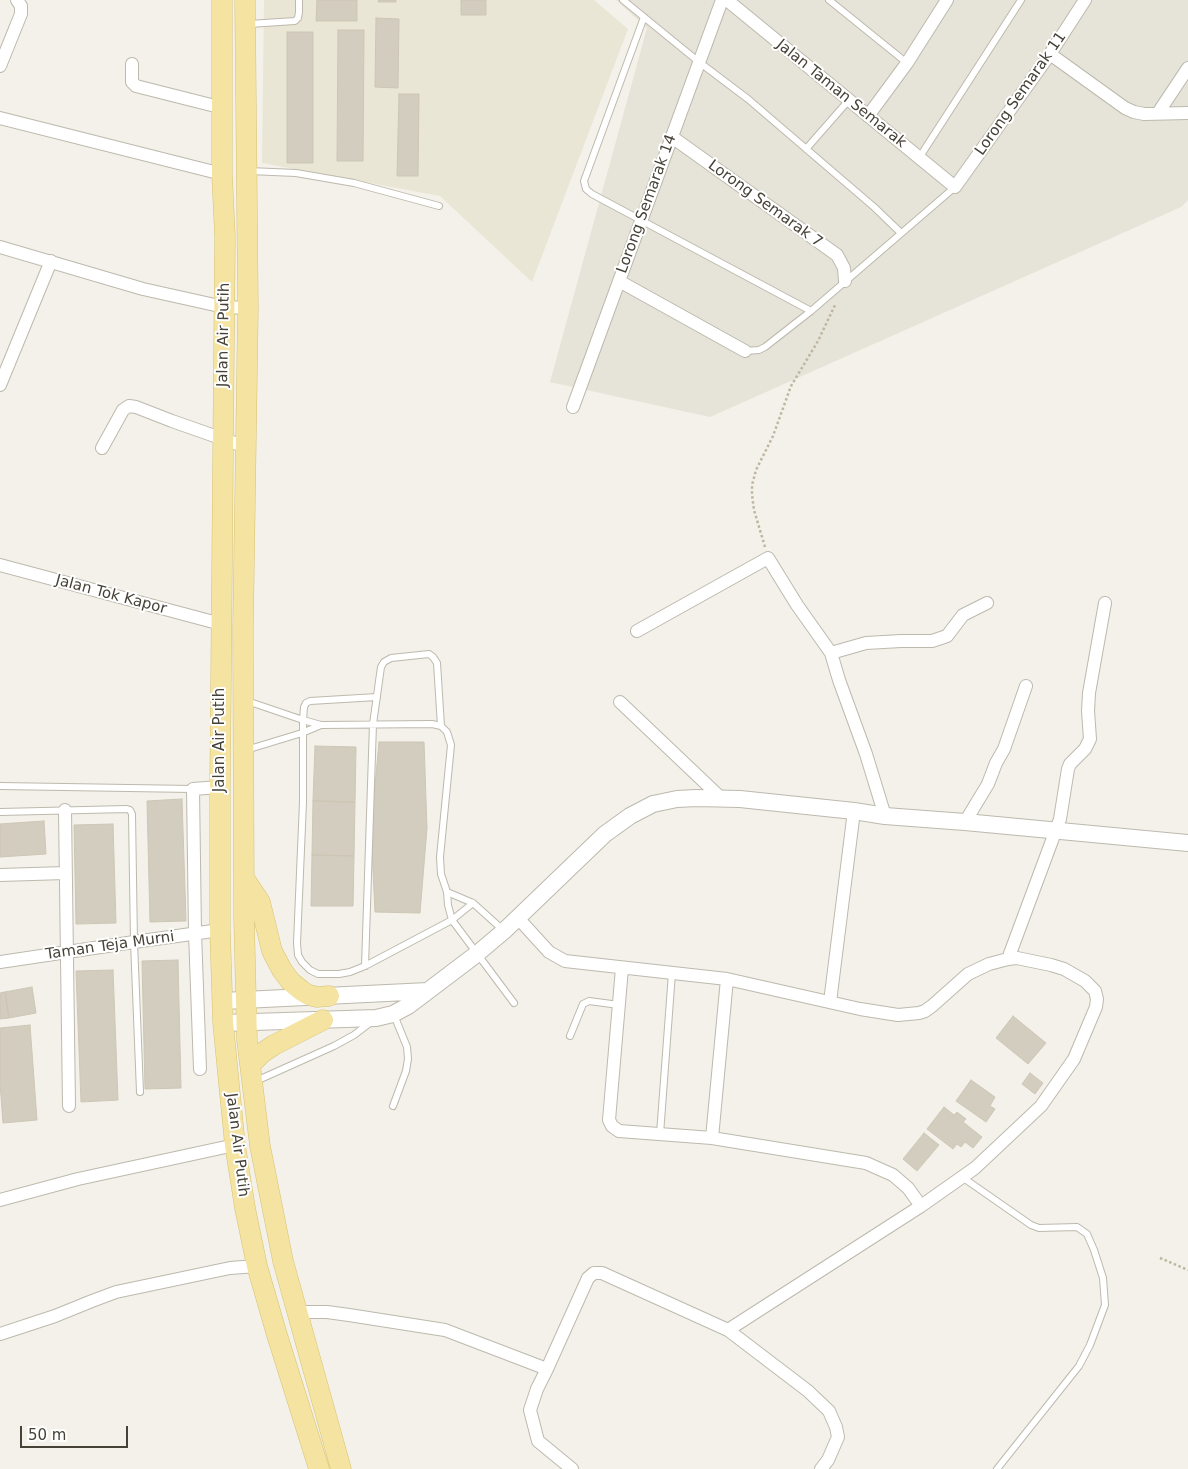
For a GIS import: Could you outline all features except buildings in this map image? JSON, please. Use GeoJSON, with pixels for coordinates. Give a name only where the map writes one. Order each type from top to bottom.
{"type":"FeatureCollection","features":[{"type":"Feature","properties":{"kind":"main road","name":"Jalan Air Putih"},"geometry":{"type":"LineString","coordinates":[[222,0],[222,174],[225,237],[220,930],[223,1023],[235,1145],[257,1266],[320,1469]]}},
{"type":"Feature","properties":{"kind":"main road","name":"Jalan Air Putih"},"geometry":{"type":"LineString","coordinates":[[245,0],[248,308],[243,751],[246,1022],[260,1146],[283,1261],[341,1469]]}},
{"type":"Feature","properties":{"kind":"main road"},"geometry":{"type":"LineString","coordinates":[[244,878],[260,902],[272,951],[282,970],[291,982],[302,991],[317,996],[329,996]]}},
{"type":"Feature","properties":{"kind":"main road"},"geometry":{"type":"LineString","coordinates":[[251,1073],[274,1045],[323,1020]]}},
{"type":"Feature","properties":{"kind":"street"},"geometry":{"type":"LineString","coordinates":[[0,66],[21,14],[21,6],[17,0]]}},
{"type":"Feature","properties":{"kind":"street","name":"Lorong Semarak 14"},"geometry":{"type":"LineString","coordinates":[[573,407],[722,0]]}},
{"type":"Feature","properties":{"kind":"street","name":"Jalan Taman Semarak"},"geometry":{"type":"LineString","coordinates":[[728,0],[955,187]]}},
{"type":"Feature","properties":{"kind":"street","name":"Lorong Semarak 11"},"geometry":{"type":"LineString","coordinates":[[955,187],[1050,54],[1085,0]]}},
{"type":"Feature","properties":{"kind":"street"},"geometry":{"type":"LineString","coordinates":[[868,116],[906,63],[941,3]]}},
{"type":"Feature","properties":{"kind":"street"},"geometry":{"type":"LineString","coordinates":[[1050,54],[1134,112],[1144,114],[1188,113]]}},
{"type":"Feature","properties":{"kind":"street"},"geometry":{"type":"LineString","coordinates":[[132,64],[132,82],[136,86],[223,108]]}},
{"type":"Feature","properties":{"kind":"street"},"geometry":{"type":"LineString","coordinates":[[1158,114],[1188,68]]}},
{"type":"Feature","properties":{"kind":"street"},"geometry":{"type":"LineString","coordinates":[[0,118],[222,174]]}},
{"type":"Feature","properties":{"kind":"street","name":"Lorong Semarak 7"},"geometry":{"type":"LineString","coordinates":[[672,137],[837,256],[844,268],[845,281]]}},
{"type":"Feature","properties":{"kind":"street"},"geometry":{"type":"LineString","coordinates":[[0,246],[142,289],[224,307],[248,308]]}},
{"type":"Feature","properties":{"kind":"street"},"geometry":{"type":"LineString","coordinates":[[0,385],[52,261]]}},
{"type":"Feature","properties":{"kind":"street"},"geometry":{"type":"LineString","coordinates":[[619,281],[745,351]]}},
{"type":"Feature","properties":{"kind":"street"},"geometry":{"type":"LineString","coordinates":[[102,448],[123,410],[129,406],[246,447]]}},
{"type":"Feature","properties":{"kind":"street"},"geometry":{"type":"LineString","coordinates":[[637,631],[768,558],[797,605],[831,653],[885,816]]}},
{"type":"Feature","properties":{"kind":"street","name":"Jalan Tok Kapor"},"geometry":{"type":"LineString","coordinates":[[0,565],[221,624]]}},
{"type":"Feature","properties":{"kind":"street"},"geometry":{"type":"LineString","coordinates":[[831,653],[866,643],[932,641],[947,636],[963,615],[988,603]]}},
{"type":"Feature","properties":{"kind":"street"},"geometry":{"type":"LineString","coordinates":[[1008,959],[1056,831],[1062,811],[1068,768],[1088,745],[1090,739],[1088,693],[1105,604]]}},
{"type":"Feature","properties":{"kind":"street"},"geometry":{"type":"LineString","coordinates":[[965,822],[988,784],[1004,749],[1026,686]]}},
{"type":"Feature","properties":{"kind":"street"},"geometry":{"type":"LineString","coordinates":[[620,702],[721,798]]}},
{"type":"Feature","properties":{"kind":"street"},"geometry":{"type":"LineString","coordinates":[[200,1070],[195,933],[193,789],[220,787]]}},
{"type":"Feature","properties":{"kind":"street"},"geometry":{"type":"LineString","coordinates":[[223,1023],[376,1018],[393,1014],[408,1006],[478,953],[518,918],[606,834],[630,816],[653,804],[677,799],[721,798],[854,811],[885,816],[1188,843]]}},
{"type":"Feature","properties":{"kind":"street"},"geometry":{"type":"LineString","coordinates":[[65,810],[68,1106]]}},
{"type":"Feature","properties":{"kind":"street"},"geometry":{"type":"LineString","coordinates":[[830,1002],[854,811]]}},
{"type":"Feature","properties":{"kind":"street"},"geometry":{"type":"LineString","coordinates":[[0,875],[65,874]]}},
{"type":"Feature","properties":{"kind":"street"},"geometry":{"type":"LineString","coordinates":[[518,918],[549,952],[565,961],[727,979],[860,1009],[898,1015],[919,1013],[932,1006],[968,974],[989,964],[1008,959],[1017,958],[1051,965],[1077,976],[1095,991],[1096,1007],[1074,1059],[1041,1106],[975,1168],[921,1206],[728,1330]]}},
{"type":"Feature","properties":{"kind":"street","name":"Taman Teja Murni"},"geometry":{"type":"LineString","coordinates":[[0,962],[220,930]]}},
{"type":"Feature","properties":{"kind":"street"},"geometry":{"type":"LineString","coordinates":[[622,968],[609,1120],[612,1126],[619,1131],[712,1138],[866,1163],[893,1175],[908,1188],[921,1206]]}},
{"type":"Feature","properties":{"kind":"street"},"geometry":{"type":"LineString","coordinates":[[712,1138],[727,979]]}},
{"type":"Feature","properties":{"kind":"street"},"geometry":{"type":"LineString","coordinates":[[222,1001],[428,991]]}},
{"type":"Feature","properties":{"kind":"street"},"geometry":{"type":"LineString","coordinates":[[0,1200],[78,1179],[235,1145]]}},
{"type":"Feature","properties":{"kind":"street"},"geometry":{"type":"LineString","coordinates":[[0,1334],[55,1316],[116,1292],[221,1270],[257,1266]]}},
{"type":"Feature","properties":{"kind":"street"},"geometry":{"type":"LineString","coordinates":[[572,1469],[538,1441],[530,1410],[537,1389],[588,1278],[594,1273],[602,1273],[728,1330],[808,1391],[828,1410],[836,1426],[838,1437],[828,1460],[821,1469]]}},
{"type":"Feature","properties":{"kind":"street"},"geometry":{"type":"LineString","coordinates":[[297,1312],[327,1312],[445,1330],[547,1369]]}},
{"type":"Feature","properties":{"kind":"lane"},"geometry":{"type":"LineString","coordinates":[[246,25],[295,21],[298,18],[299,0]]}},
{"type":"Feature","properties":{"kind":"lane"},"geometry":{"type":"LineString","coordinates":[[623,0],[748,99],[874,207],[901,233]]}},
{"type":"Feature","properties":{"kind":"lane"},"geometry":{"type":"LineString","coordinates":[[829,0],[906,63]]}},
{"type":"Feature","properties":{"kind":"lane"},"geometry":{"type":"LineString","coordinates":[[920,158],[1020,0]]}},
{"type":"Feature","properties":{"kind":"lane"},"geometry":{"type":"LineString","coordinates":[[644,17],[584,181],[586,189],[592,194],[811,311]]}},
{"type":"Feature","properties":{"kind":"lane"},"geometry":{"type":"LineString","coordinates":[[806,149],[848,100]]}},
{"type":"Feature","properties":{"kind":"lane"},"geometry":{"type":"LineString","coordinates":[[247,170],[296,173],[354,183],[438,206]]}},
{"type":"Feature","properties":{"kind":"lane"},"geometry":{"type":"LineString","coordinates":[[745,351],[759,350],[765,347],[811,311],[955,187]]}},
{"type":"Feature","properties":{"kind":"lane"},"geometry":{"type":"LineString","coordinates":[[365,966],[373,724],[381,667],[384,662],[391,658],[429,654],[437,663],[442,726],[447,732],[451,745],[440,857],[441,874],[447,892],[448,905],[452,920],[514,1003]]}},
{"type":"Feature","properties":{"kind":"lane"},"geometry":{"type":"LineString","coordinates":[[377,698],[310,701],[304,707],[298,955],[310,970],[318,974],[350,972],[452,920],[472,903]]}},
{"type":"Feature","properties":{"kind":"lane"},"geometry":{"type":"LineString","coordinates":[[243,699],[321,725],[442,726]]}},
{"type":"Feature","properties":{"kind":"lane"},"geometry":{"type":"LineString","coordinates":[[243,751],[302,733],[321,725]]}},
{"type":"Feature","properties":{"kind":"lane"},"geometry":{"type":"LineString","coordinates":[[0,786],[193,789]]}},
{"type":"Feature","properties":{"kind":"lane"},"geometry":{"type":"LineString","coordinates":[[0,812],[130,810],[132,814],[134,942],[140,1092]]}},
{"type":"Feature","properties":{"kind":"lane"},"geometry":{"type":"LineString","coordinates":[[447,892],[472,903],[504,931]]}},
{"type":"Feature","properties":{"kind":"lane"},"geometry":{"type":"LineString","coordinates":[[660,1134],[672,973]]}},
{"type":"Feature","properties":{"kind":"lane"},"geometry":{"type":"LineString","coordinates":[[570,1036],[582,1004],[589,1001],[619,1006]]}},
{"type":"Feature","properties":{"kind":"lane"},"geometry":{"type":"LineString","coordinates":[[393,1014],[407,1047],[408,1058],[406,1071],[393,1106]]}},
{"type":"Feature","properties":{"kind":"lane"},"geometry":{"type":"LineString","coordinates":[[251,1073],[334,1046],[354,1035],[376,1018]]}},
{"type":"Feature","properties":{"kind":"lane"},"geometry":{"type":"LineString","coordinates":[[962,1177],[1031,1225],[1039,1228],[1077,1227],[1087,1234],[1103,1278],[1105,1305],[1090,1345],[1079,1366],[997,1469]]}},
{"type":"Feature","properties":{"kind":"path"},"geometry":{"type":"LineString","coordinates":[[768,558],[754,510],[752,485],[756,470],[773,436],[791,386],[828,321],[845,281]]}},
{"type":"Feature","properties":{"kind":"path"},"geometry":{"type":"LineString","coordinates":[[1160,1258],[1188,1270]]}},
{"type":"Feature","properties":{"kind":"shaded area"},"geometry":{"type":"Polygon","coordinates":[[[264,0],[594,0],[628,29],[532,282],[440,196],[262,163],[264,0]]]}},
{"type":"Feature","properties":{"kind":"shaded area"},"geometry":{"type":"Polygon","coordinates":[[[616,0],[1188,0],[1188,200],[1181,207],[710,417],[550,382],[647,28],[616,0]]]}}]}
